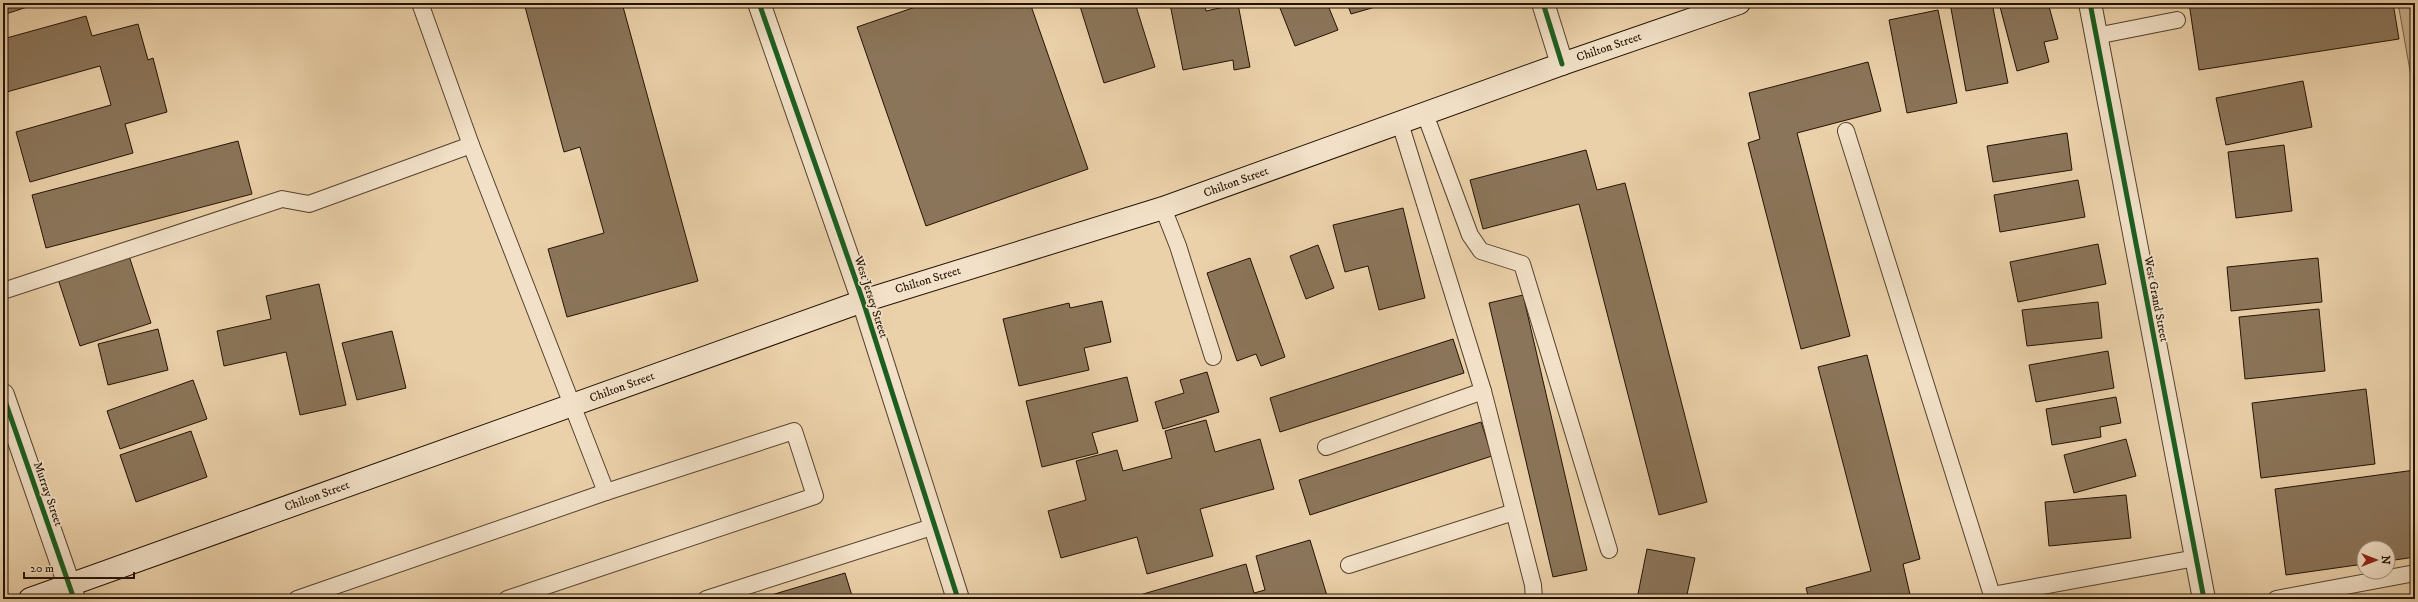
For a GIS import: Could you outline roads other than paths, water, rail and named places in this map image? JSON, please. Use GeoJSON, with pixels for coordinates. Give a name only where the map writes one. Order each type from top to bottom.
{"type":"FeatureCollection","features":[{"type":"Feature","properties":{"kind":"main road","name":"West Jersey Street"},"geometry":{"type":"LineString","coordinates":[[759,3],[863,301],[958,599]]}},
{"type":"Feature","properties":{"kind":"main road"},"geometry":{"type":"LineString","coordinates":[[1543,3],[1562,64]]}},
{"type":"Feature","properties":{"kind":"main road","name":"Chilton Street"},"geometry":{"type":"LineString","coordinates":[[30,599],[72,592],[572,405],[863,301],[1163,208],[1562,64],[1739,3]]}},
{"type":"Feature","properties":{"kind":"main road","name":"West Grand Street"},"geometry":{"type":"LineString","coordinates":[[2090,3],[2204,599]]}},
{"type":"Feature","properties":{"kind":"main road","name":"Murray Street"},"geometry":{"type":"LineString","coordinates":[[3,395],[72,592]]}},
{"type":"Feature","properties":{"kind":"lane"},"geometry":{"type":"LineString","coordinates":[[420,3],[471,146],[606,492]]}},
{"type":"Feature","properties":{"kind":"lane"},"geometry":{"type":"LineString","coordinates":[[2096,36],[2178,20]]}},
{"type":"Feature","properties":{"kind":"lane"},"geometry":{"type":"LineString","coordinates":[[1425,114],[1470,235],[1481,251],[1522,264],[1609,550]]}},
{"type":"Feature","properties":{"kind":"lane"},"geometry":{"type":"LineString","coordinates":[[1400,123],[1483,391],[1533,585],[1534,599]]}},
{"type":"Feature","properties":{"kind":"lane"},"geometry":{"type":"LineString","coordinates":[[1846,131],[1992,595],[2196,558]]}},
{"type":"Feature","properties":{"kind":"lane"},"geometry":{"type":"LineString","coordinates":[[3,291],[282,199],[309,204],[471,146]]}},
{"type":"Feature","properties":{"kind":"lane"},"geometry":{"type":"LineString","coordinates":[[1163,208],[1178,246],[1213,357]]}},
{"type":"Feature","properties":{"kind":"lane"},"geometry":{"type":"LineString","coordinates":[[1326,447],[1483,391]]}},
{"type":"Feature","properties":{"kind":"lane"},"geometry":{"type":"LineString","coordinates":[[297,599],[606,492],[794,431],[816,496],[507,599]]}},
{"type":"Feature","properties":{"kind":"lane"},"geometry":{"type":"LineString","coordinates":[[1349,565],[1514,512]]}},
{"type":"Feature","properties":{"kind":"lane"},"geometry":{"type":"LineString","coordinates":[[706,599],[935,526]]}},
{"type":"Feature","properties":{"kind":"lane"},"geometry":{"type":"LineString","coordinates":[[2276,599],[2415,572]]}}]}
